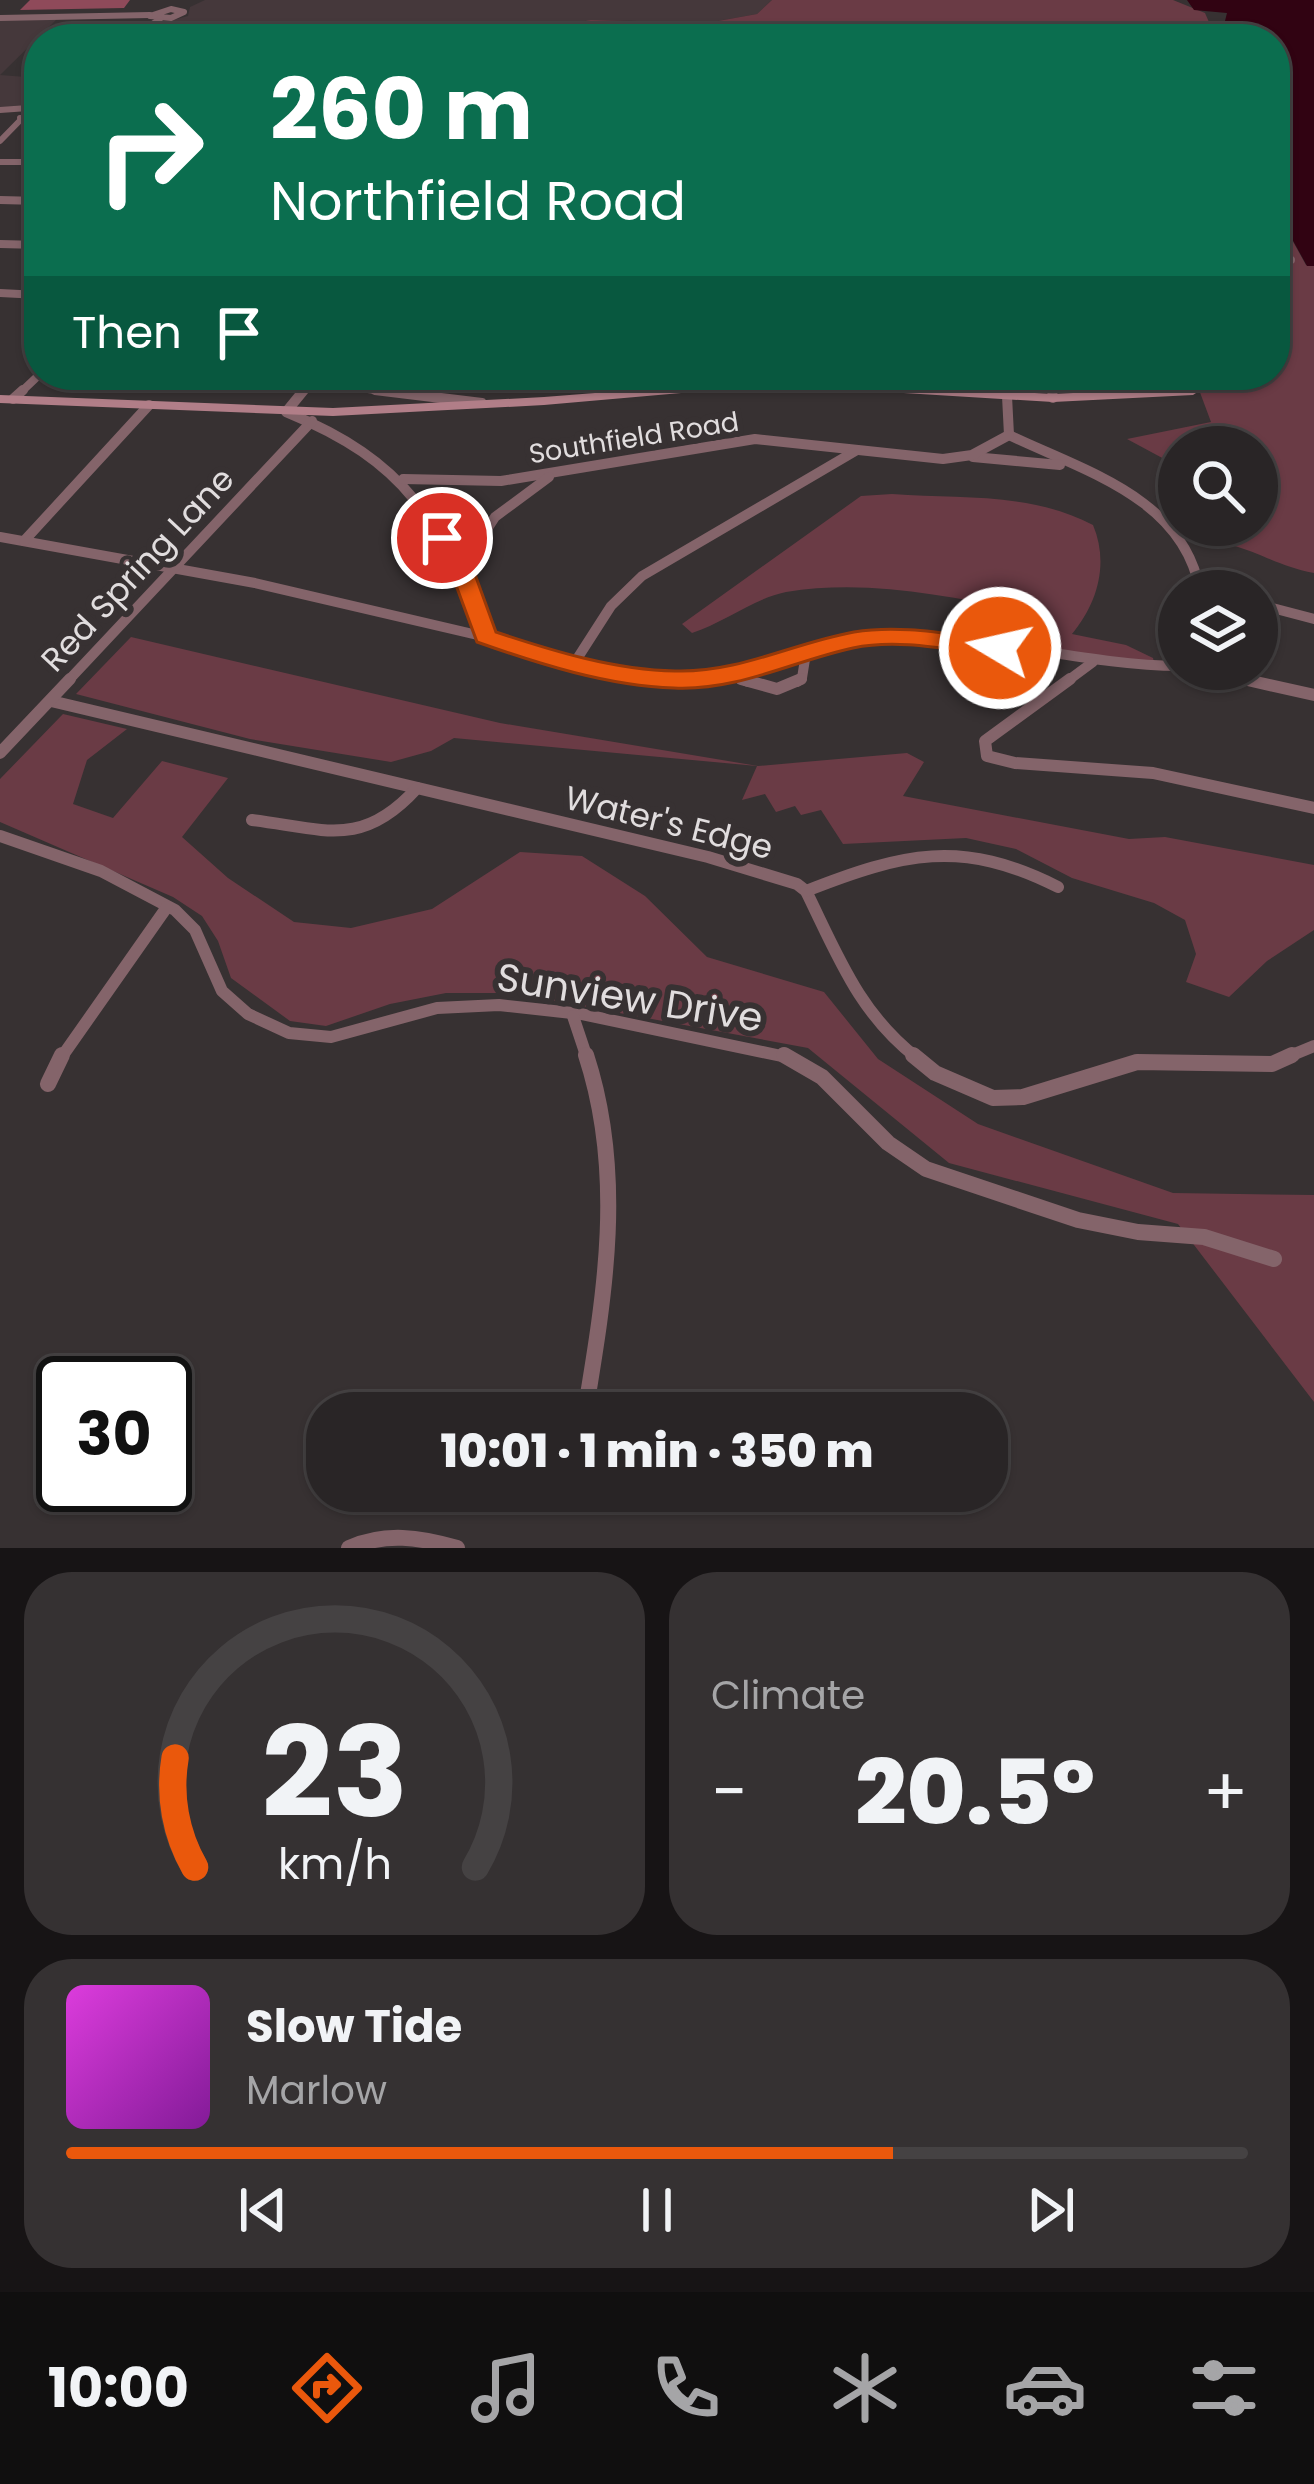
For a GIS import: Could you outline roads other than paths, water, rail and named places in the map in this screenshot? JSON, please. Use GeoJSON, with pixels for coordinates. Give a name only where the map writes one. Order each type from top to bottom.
{"type":"FeatureCollection","features":[{"type":"Feature","properties":{"kind":"street"},"geometry":{"type":"LineString","coordinates":[[0,18],[150,15],[179,7],[184,14],[152,24]]}},
{"type":"Feature","properties":{"kind":"street"},"geometry":{"type":"LineString","coordinates":[[150,15],[160,19]]}},
{"type":"Feature","properties":{"kind":"street"},"geometry":{"type":"LineString","coordinates":[[0,141],[24,113]]}},
{"type":"Feature","properties":{"kind":"street"},"geometry":{"type":"LineString","coordinates":[[286,412],[303,390]]}},
{"type":"Feature","properties":{"kind":"street"},"geometry":{"type":"LineString","coordinates":[[407,390],[492,405]]}},
{"type":"Feature","properties":{"kind":"street"},"geometry":{"type":"LineString","coordinates":[[6,399],[286,412],[492,405],[630,390]]}},
{"type":"Feature","properties":{"kind":"street"},"geometry":{"type":"LineString","coordinates":[[921,390],[1053,398],[1193,391]]}},
{"type":"Feature","properties":{"kind":"street"},"geometry":{"type":"LineString","coordinates":[[1052,390],[1053,398]]}},
{"type":"Feature","properties":{"kind":"street"},"geometry":{"type":"LineString","coordinates":[[1006,396],[1009,435],[1130,494],[1171,523],[1195,556],[1197,570]]}},
{"type":"Feature","properties":{"kind":"street"},"geometry":{"type":"LineString","coordinates":[[24,541],[149,405]]}},
{"type":"Feature","properties":{"kind":"street"},"geometry":{"type":"LineString","coordinates":[[286,412],[312,421],[404,478],[461,569],[486,637]]}},
{"type":"Feature","properties":{"kind":"street","name":"Red Spring Lane"},"geometry":{"type":"LineString","coordinates":[[0,753],[312,421]]}},
{"type":"Feature","properties":{"kind":"street","name":"Southfield Road"},"geometry":{"type":"LineString","coordinates":[[404,478],[468,483],[755,439],[925,458],[966,456],[1009,435]]}},
{"type":"Feature","properties":{"kind":"street"},"geometry":{"type":"LineString","coordinates":[[575,662],[611,606],[642,576],[858,449]]}},
{"type":"Feature","properties":{"kind":"street"},"geometry":{"type":"LineString","coordinates":[[966,456],[1070,466]]}},
{"type":"Feature","properties":{"kind":"street"},"geometry":{"type":"LineString","coordinates":[[461,569],[496,517],[555,473]]}},
{"type":"Feature","properties":{"kind":"street"},"geometry":{"type":"LineString","coordinates":[[0,537],[174,567],[486,637],[575,662],[674,680],[734,676],[853,640],[923,637],[1093,662],[1158,664]]}},
{"type":"Feature","properties":{"kind":"street"},"geometry":{"type":"LineString","coordinates":[[1278,610],[1314,619]]}},
{"type":"Feature","properties":{"kind":"street"},"geometry":{"type":"LineString","coordinates":[[734,676],[769,691],[784,691],[802,679],[806,653]]}},
{"type":"Feature","properties":{"kind":"street"},"geometry":{"type":"LineString","coordinates":[[1093,662],[985,741],[987,756],[1016,764],[1153,773],[1314,808]]}},
{"type":"Feature","properties":{"kind":"street"},"geometry":{"type":"LineString","coordinates":[[1278,687],[1314,695]]}},
{"type":"Feature","properties":{"kind":"street","name":"Water's Edge"},"geometry":{"type":"LineString","coordinates":[[51,700],[707,857],[784,880],[806,891],[855,991],[882,1031],[935,1073],[979,1094],[1023,1097],[1136,1062],[1271,1064],[1314,1046]]}},
{"type":"Feature","properties":{"kind":"street"},"geometry":{"type":"LineString","coordinates":[[252,820],[350,834],[367,832],[404,806],[417,788]]}},
{"type":"Feature","properties":{"kind":"street","name":"Sunview Drive"},"geometry":{"type":"LineString","coordinates":[[0,836],[77,862],[167,907],[190,923],[216,983],[237,1005],[263,1023],[296,1036],[346,1034],[428,1008],[463,1005],[573,1016],[799,1060],[836,1088],[892,1149],[922,1167],[1099,1225],[1162,1238],[1194,1235],[1274,1259]]}},
{"type":"Feature","properties":{"kind":"street"},"geometry":{"type":"LineString","coordinates":[[806,891],[874,864],[964,850],[1016,862],[1058,887]]}},
{"type":"Feature","properties":{"kind":"street"},"geometry":{"type":"LineString","coordinates":[[48,1084],[64,1050],[167,907]]}},
{"type":"Feature","properties":{"kind":"street"},"geometry":{"type":"LineString","coordinates":[[573,1016],[602,1112],[606,1144],[608,1279],[589,1392]]}},
{"type":"Feature","properties":{"kind":"street"},"geometry":{"type":"LineString","coordinates":[[349,1548],[360,1542],[418,1535],[457,1548]]}}]}
